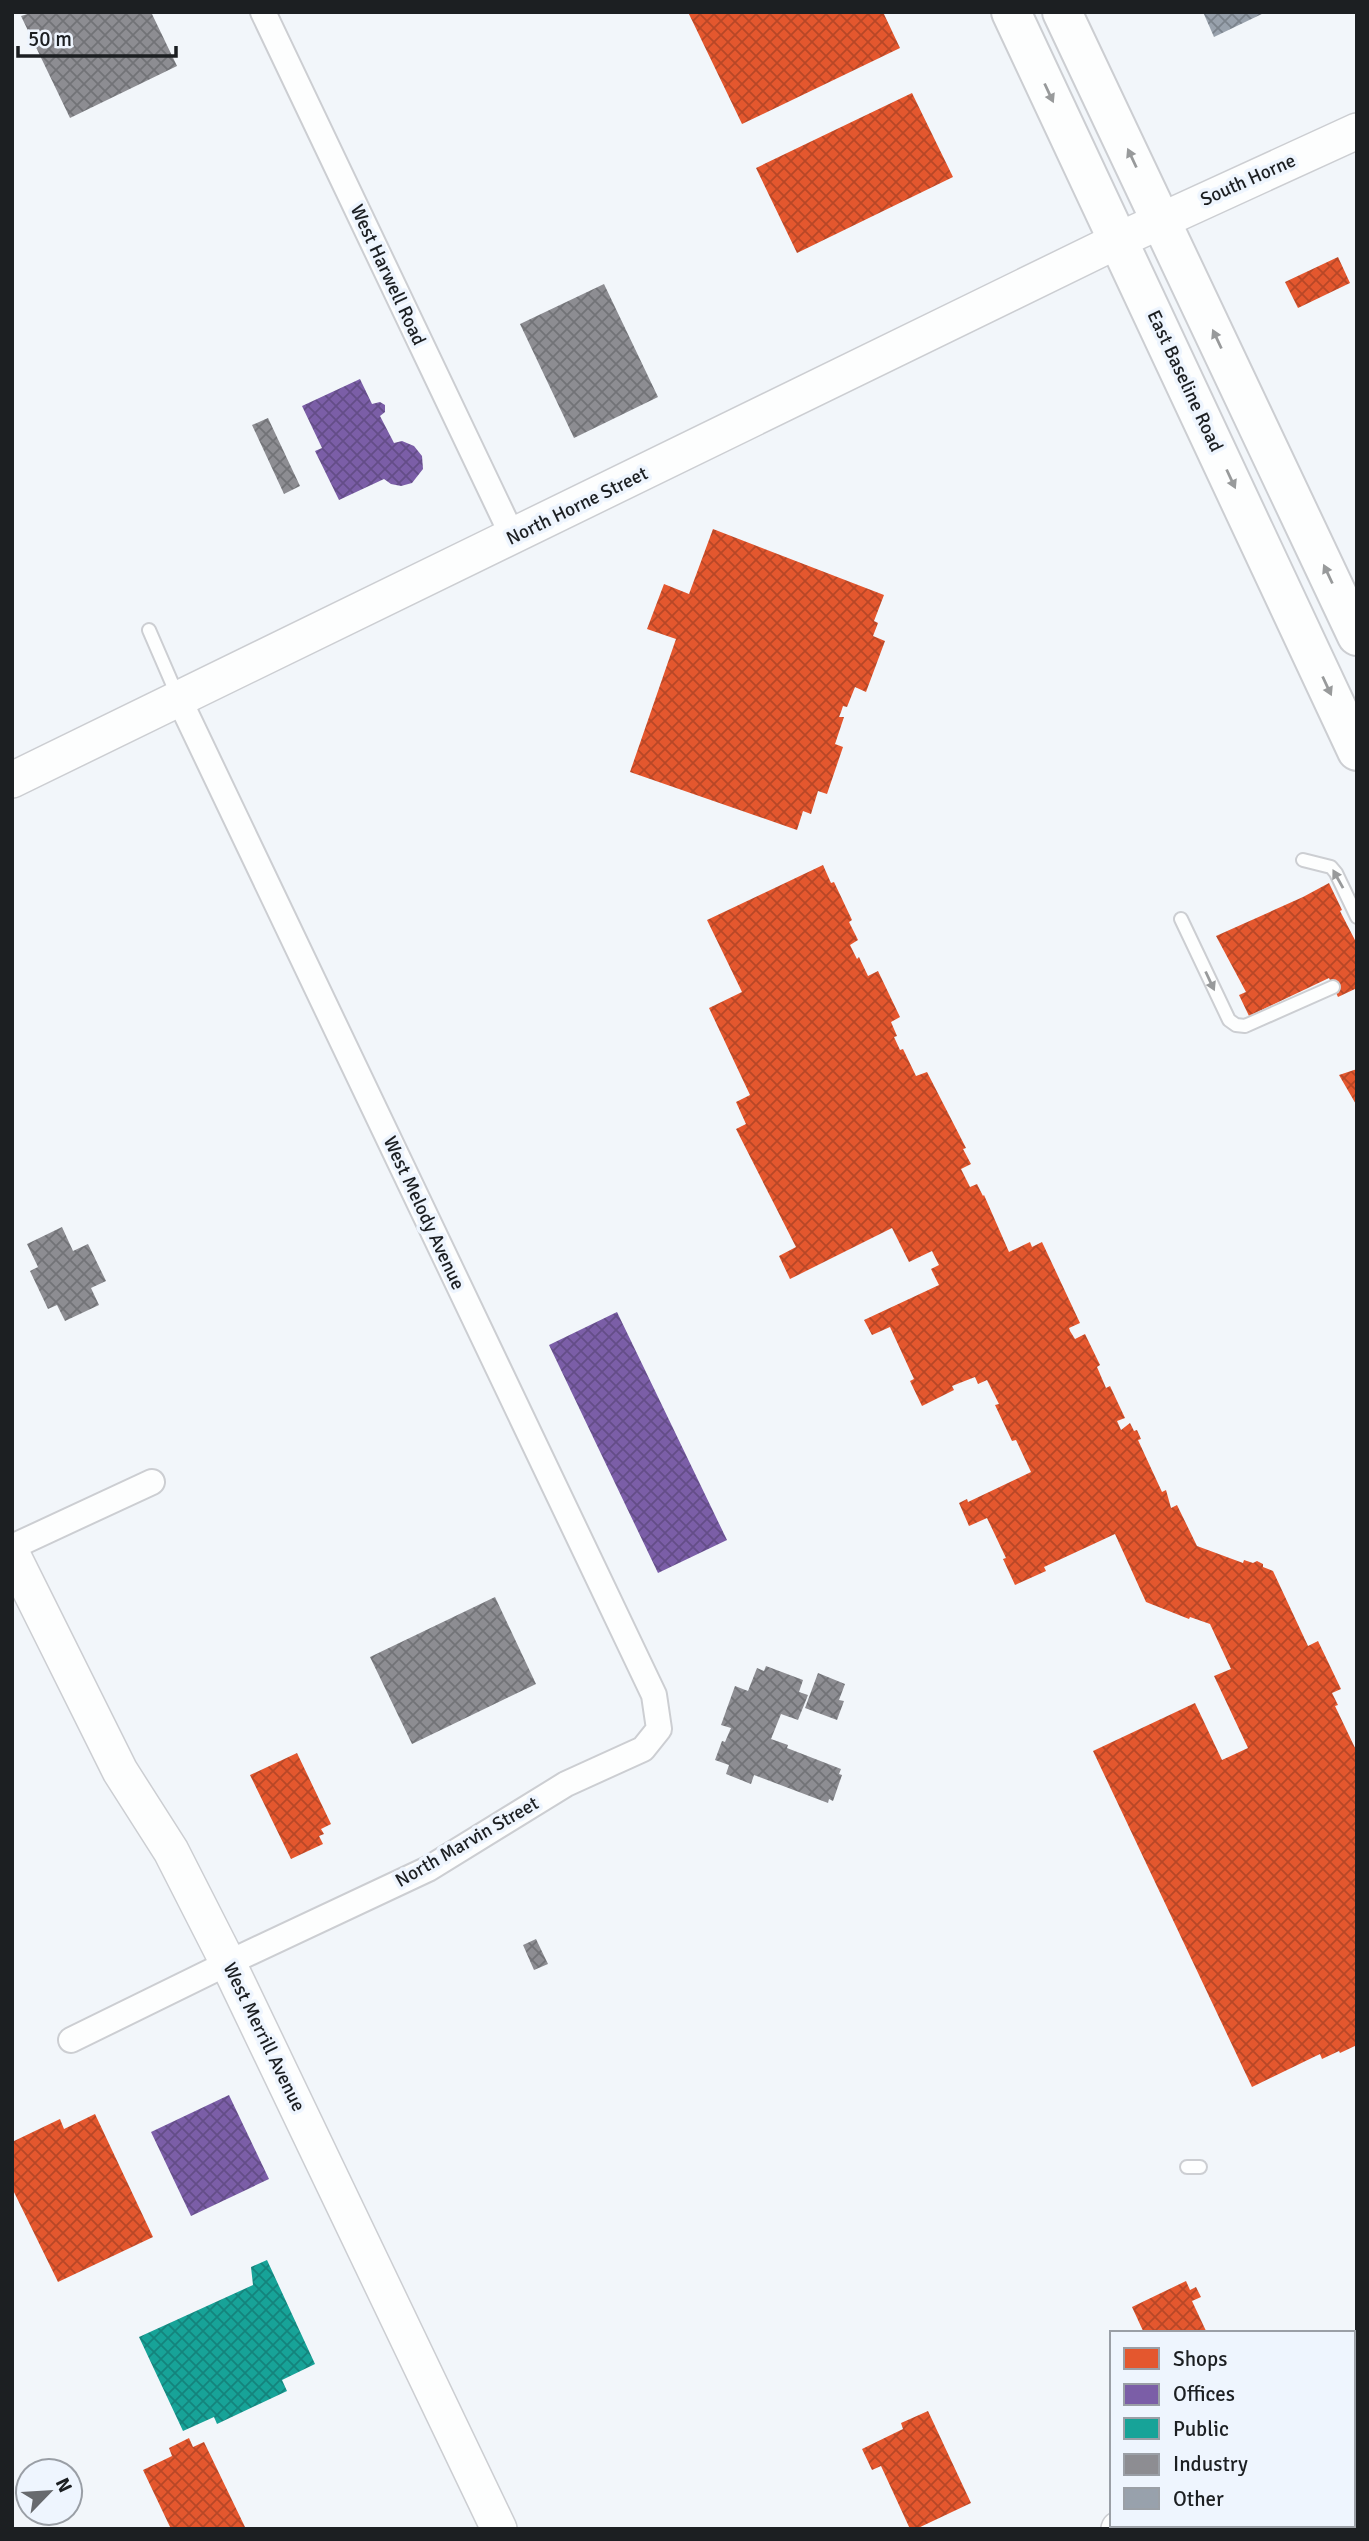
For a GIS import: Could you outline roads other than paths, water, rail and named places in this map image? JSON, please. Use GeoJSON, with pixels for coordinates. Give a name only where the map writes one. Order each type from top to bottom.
{"type":"FeatureCollection","features":[{"type":"Feature","properties":{"kind":"main road","name":"East Baseline Road"},"geometry":{"type":"LineString","coordinates":[[1011,12],[1140,230],[1357,636]]}},
{"type":"Feature","properties":{"kind":"main road","name":"East Baseline Road"},"geometry":{"type":"LineString","coordinates":[[1062,12],[1140,230],[1355,746]]}},
{"type":"Feature","properties":{"kind":"street","name":"West Harwell Road"},"geometry":{"type":"LineString","coordinates":[[263,12],[513,537]]}},
{"type":"Feature","properties":{"kind":"street","name":"South Horne"},"geometry":{"type":"LineString","coordinates":[[1140,230],[1357,131]]}},
{"type":"Feature","properties":{"kind":"street","name":"North Horne Street"},"geometry":{"type":"LineString","coordinates":[[12,780],[1140,230]]}},
{"type":"Feature","properties":{"kind":"street","name":"West Melody Avenue"},"geometry":{"type":"LineString","coordinates":[[179,699],[654,1695],[659,1729]]}},
{"type":"Feature","properties":{"kind":"street"},"geometry":{"type":"LineString","coordinates":[[12,1547],[152,1482]]}},
{"type":"Feature","properties":{"kind":"street","name":"West Merrill Avenue"},"geometry":{"type":"LineString","coordinates":[[12,1553],[64,1663],[120,1771],[171,1851],[229,1963],[499,2529]]}},
{"type":"Feature","properties":{"kind":"street","name":"North Marvin Street"},"geometry":{"type":"LineString","coordinates":[[71,2040],[428,1869],[566,1784],[642,1749],[659,1729]]}},
{"type":"Feature","properties":{"kind":"lane"},"geometry":{"type":"LineString","coordinates":[[149,630],[179,699]]}},
{"type":"Feature","properties":{"kind":"lane"},"geometry":{"type":"LineString","coordinates":[[1303,860],[1331,867],[1357,917]]}},
{"type":"Feature","properties":{"kind":"lane"},"geometry":{"type":"LineString","coordinates":[[1181,919],[1229,1020],[1236,1025],[1245,1026],[1333,987]]}},
{"type":"Feature","properties":{"kind":"lane"},"geometry":{"type":"LineString","coordinates":[[1187,2167],[1200,2167]]}}]}
